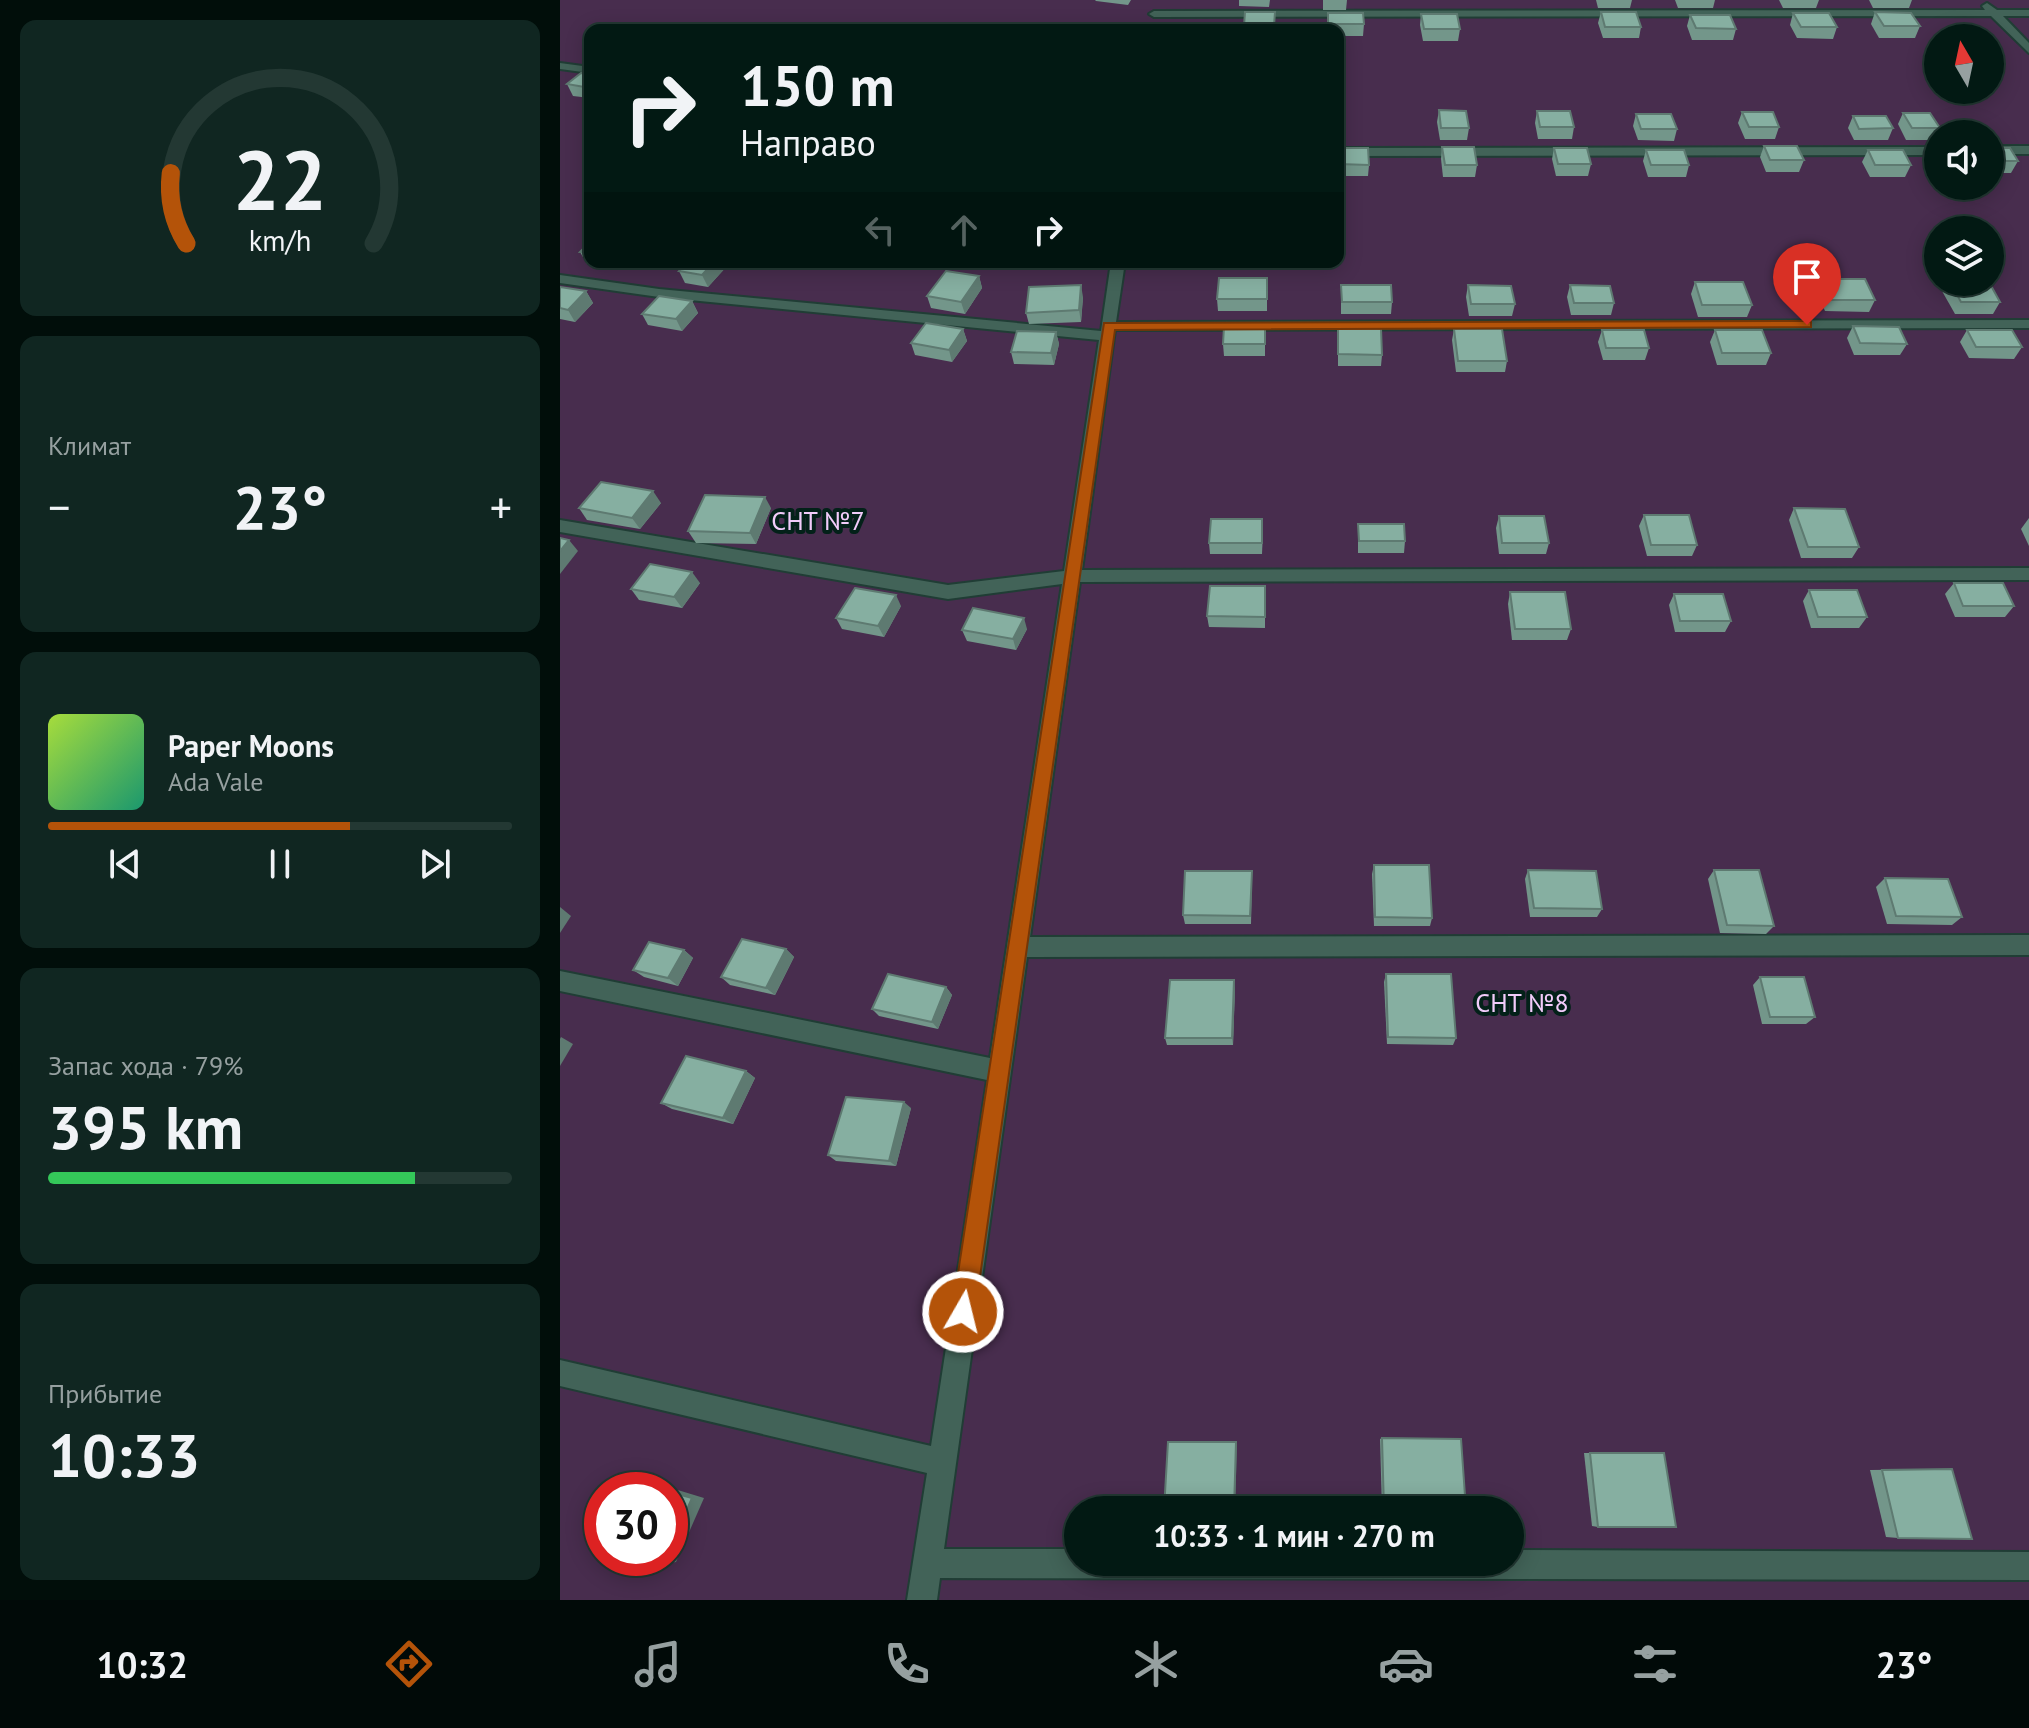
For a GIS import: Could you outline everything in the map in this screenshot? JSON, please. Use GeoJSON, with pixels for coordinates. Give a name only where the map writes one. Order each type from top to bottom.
{"type":"FeatureCollection","features":[{"type":"Feature","properties":{"kind":"street"},"geometry":{"type":"LineString","coordinates":[[1153,24],[1156,0]]}},
{"type":"Feature","properties":{"kind":"street"},"geometry":{"type":"LineString","coordinates":[[1982,0],[2029,50]]}},
{"type":"Feature","properties":{"kind":"street"},"geometry":{"type":"LineString","coordinates":[[1154,14],[2029,13]]}},
{"type":"Feature","properties":{"kind":"street"},"geometry":{"type":"LineString","coordinates":[[560,66],[584,69]]}},
{"type":"Feature","properties":{"kind":"street"},"geometry":{"type":"LineString","coordinates":[[2004,150],[2029,150]]}},
{"type":"Feature","properties":{"kind":"street"},"geometry":{"type":"LineString","coordinates":[[1344,152],[1924,151]]}},
{"type":"Feature","properties":{"kind":"street"},"geometry":{"type":"LineString","coordinates":[[922,1600],[1117,268]]}},
{"type":"Feature","properties":{"kind":"street"},"geometry":{"type":"LineString","coordinates":[[560,279],[659,293],[1108,331],[2029,324]]}},
{"type":"Feature","properties":{"kind":"street"},"geometry":{"type":"LineString","coordinates":[[560,526],[948,592],[1072,576],[2029,574]]}},
{"type":"Feature","properties":{"kind":"street"},"geometry":{"type":"LineString","coordinates":[[1017,947],[2029,945]]}},
{"type":"Feature","properties":{"kind":"street"},"geometry":{"type":"LineString","coordinates":[[560,981],[999,1071]]}},
{"type":"Feature","properties":{"kind":"street"},"geometry":{"type":"LineString","coordinates":[[560,1373],[941,1462]]}},
{"type":"Feature","properties":{"kind":"street"},"geometry":{"type":"LineString","coordinates":[[927,1563],[2029,1566]]}},
{"type":"Feature","properties":{"kind":"green space","name":"СНТ №8"},"geometry":{"type":"Polygon","coordinates":[[[560,0],[2029,0],[2029,1600],[560,1600],[560,0]]]}},
{"type":"Feature","properties":{"kind":"building"},"geometry":{"type":"Polygon","coordinates":[[[1245,12],[1275,12],[1274,24],[1244,24],[1245,12]]]}},
{"type":"Feature","properties":{"kind":"building"},"geometry":{"type":"Polygon","coordinates":[[[1601,12],[1636,12],[1641,27],[1605,27],[1601,12]]]}},
{"type":"Feature","properties":{"kind":"building"},"geometry":{"type":"Polygon","coordinates":[[[1875,12],[1911,13],[1920,26],[1884,26],[1875,12]]]}},
{"type":"Feature","properties":{"kind":"building"},"geometry":{"type":"Polygon","coordinates":[[[1328,13],[1363,13],[1364,24],[1328,24],[1328,13]]]}},
{"type":"Feature","properties":{"kind":"building"},"geometry":{"type":"Polygon","coordinates":[[[1793,13],[1829,13],[1837,27],[1801,27],[1793,13]]]}},
{"type":"Feature","properties":{"kind":"building"},"geometry":{"type":"Polygon","coordinates":[[[1421,14],[1457,14],[1460,29],[1424,29],[1421,14]]]}},
{"type":"Feature","properties":{"kind":"building"},"geometry":{"type":"Polygon","coordinates":[[[1690,15],[1730,15],[1736,29],[1696,28],[1690,15]]]}},
{"type":"Feature","properties":{"kind":"building"},"geometry":{"type":"Polygon","coordinates":[[[581,73],[584,73],[584,87],[567,84],[581,73]]]}},
{"type":"Feature","properties":{"kind":"building"},"geometry":{"type":"Polygon","coordinates":[[[1439,110],[1466,111],[1469,128],[1441,128],[1439,110]]]}},
{"type":"Feature","properties":{"kind":"building"},"geometry":{"type":"Polygon","coordinates":[[[1537,111],[1570,111],[1574,127],[1540,127],[1537,111]]]}},
{"type":"Feature","properties":{"kind":"building"},"geometry":{"type":"Polygon","coordinates":[[[1742,112],[1773,112],[1779,127],[1749,127],[1742,112]]]}},
{"type":"Feature","properties":{"kind":"building"},"geometry":{"type":"Polygon","coordinates":[[[1903,113],[1930,113],[1935,120],[1924,120],[1924,128],[1912,128],[1903,113]]]}},
{"type":"Feature","properties":{"kind":"building"},"geometry":{"type":"Polygon","coordinates":[[[1636,114],[1671,114],[1677,129],[1641,129],[1636,114]]]}},
{"type":"Feature","properties":{"kind":"building"},"geometry":{"type":"Polygon","coordinates":[[[1853,116],[1886,116],[1893,128],[1859,129],[1853,116]]]}},
{"type":"Feature","properties":{"kind":"building"},"geometry":{"type":"Polygon","coordinates":[[[1764,146],[1797,146],[1804,160],[1770,160],[1764,146]]]}},
{"type":"Feature","properties":{"kind":"building"},"geometry":{"type":"Polygon","coordinates":[[[1442,147],[1474,147],[1477,165],[1445,165],[1442,147]]]}},
{"type":"Feature","properties":{"kind":"building"},"geometry":{"type":"Polygon","coordinates":[[[1344,148],[1368,148],[1369,165],[1344,164],[1344,148]]]}},
{"type":"Feature","properties":{"kind":"building"},"geometry":{"type":"Polygon","coordinates":[[[1554,148],[1587,148],[1591,164],[1558,164],[1554,148]]]}},
{"type":"Feature","properties":{"kind":"building"},"geometry":{"type":"Polygon","coordinates":[[[2004,148],[2010,148],[2018,161],[2004,161],[2004,148]]]}},
{"type":"Feature","properties":{"kind":"building"},"geometry":{"type":"Polygon","coordinates":[[[1646,150],[1684,150],[1689,165],[1651,165],[1646,150]]]}},
{"type":"Feature","properties":{"kind":"building"},"geometry":{"type":"Polygon","coordinates":[[[1868,150],[1903,150],[1911,165],[1875,165],[1868,150]]]}},
{"type":"Feature","properties":{"kind":"building"},"geometry":{"type":"Polygon","coordinates":[[[682,268],[708,268],[702,275],[679,271],[682,268]]]}},
{"type":"Feature","properties":{"kind":"building"},"geometry":{"type":"Polygon","coordinates":[[[946,271],[979,276],[961,302],[927,296],[946,271]]]}},
{"type":"Feature","properties":{"kind":"building"},"geometry":{"type":"Polygon","coordinates":[[[1219,278],[1267,278],[1267,299],[1217,299],[1219,278]]]}},
{"type":"Feature","properties":{"kind":"building"},"geometry":{"type":"Polygon","coordinates":[[[1821,279],[1865,279],[1875,300],[1830,300],[1821,279]]]}},
{"type":"Feature","properties":{"kind":"building"},"geometry":{"type":"Polygon","coordinates":[[[1695,282],[1743,282],[1752,305],[1702,305],[1695,282]]]}},
{"type":"Feature","properties":{"kind":"building"},"geometry":{"type":"Polygon","coordinates":[[[1081,285],[1079,310],[1026,313],[1029,287],[1081,285]]]}},
{"type":"Feature","properties":{"kind":"building"},"geometry":{"type":"Polygon","coordinates":[[[1341,285],[1391,285],[1392,302],[1342,302],[1341,285]]]}},
{"type":"Feature","properties":{"kind":"building"},"geometry":{"type":"Polygon","coordinates":[[[1468,285],[1511,286],[1515,304],[1471,304],[1468,285]]]}},
{"type":"Feature","properties":{"kind":"building"},"geometry":{"type":"Polygon","coordinates":[[[1570,285],[1610,286],[1614,303],[1574,303],[1570,285]]]}},
{"type":"Feature","properties":{"kind":"building"},"geometry":{"type":"Polygon","coordinates":[[[560,287],[586,291],[568,310],[560,308],[560,287]]]}},
{"type":"Feature","properties":{"kind":"building"},"geometry":{"type":"Polygon","coordinates":[[[659,296],[692,301],[676,319],[642,314],[659,296]]]}},
{"type":"Feature","properties":{"kind":"building"},"geometry":{"type":"Polygon","coordinates":[[[1958,296],[1997,296],[2000,302],[1961,302],[1958,296]]]}},
{"type":"Feature","properties":{"kind":"building"},"geometry":{"type":"Polygon","coordinates":[[[926,323],[963,329],[949,350],[911,343],[926,323]]]}},
{"type":"Feature","properties":{"kind":"building"},"geometry":{"type":"Polygon","coordinates":[[[1853,326],[1899,327],[1907,344],[1860,343],[1853,326]]]}},
{"type":"Feature","properties":{"kind":"building"},"geometry":{"type":"Polygon","coordinates":[[[1224,327],[1265,328],[1265,344],[1223,344],[1224,327]]]}},
{"type":"Feature","properties":{"kind":"building"},"geometry":{"type":"Polygon","coordinates":[[[1338,329],[1381,329],[1382,355],[1338,354],[1338,329]]]}},
{"type":"Feature","properties":{"kind":"building"},"geometry":{"type":"Polygon","coordinates":[[[1454,329],[1502,329],[1507,361],[1458,361],[1454,329]]]}},
{"type":"Feature","properties":{"kind":"building"},"geometry":{"type":"Polygon","coordinates":[[[1602,330],[1644,330],[1649,348],[1606,348],[1602,330]]]}},
{"type":"Feature","properties":{"kind":"building"},"geometry":{"type":"Polygon","coordinates":[[[1715,330],[1762,330],[1771,353],[1722,353],[1715,330]]]}},
{"type":"Feature","properties":{"kind":"building"},"geometry":{"type":"Polygon","coordinates":[[[1967,330],[2012,330],[2022,347],[1976,347],[1967,330]]]}},
{"type":"Feature","properties":{"kind":"building"},"geometry":{"type":"Polygon","coordinates":[[[1017,331],[1056,332],[1051,353],[1011,352],[1017,331]]]}},
{"type":"Feature","properties":{"kind":"building"},"geometry":{"type":"Polygon","coordinates":[[[601,482],[653,491],[632,518],[579,508],[601,482]]]}},
{"type":"Feature","properties":{"kind":"building"},"geometry":{"type":"Polygon","coordinates":[[[705,495],[765,497],[750,533],[688,531],[705,495]]]}},
{"type":"Feature","properties":{"kind":"building"},"geometry":{"type":"Polygon","coordinates":[[[1794,508],[1845,509],[1859,547],[1808,547],[1794,508]]]}},
{"type":"Feature","properties":{"kind":"building"},"geometry":{"type":"Polygon","coordinates":[[[1644,515],[1689,515],[1697,545],[1651,545],[1644,515]]]}},
{"type":"Feature","properties":{"kind":"building"},"geometry":{"type":"Polygon","coordinates":[[[1499,516],[1544,516],[1549,543],[1502,543],[1499,516]]]}},
{"type":"Feature","properties":{"kind":"building"},"geometry":{"type":"Polygon","coordinates":[[[1211,519],[1262,519],[1262,543],[1209,543],[1211,519]]]}},
{"type":"Feature","properties":{"kind":"building"},"geometry":{"type":"Polygon","coordinates":[[[1358,524],[1404,524],[1405,541],[1359,541],[1358,524]]]}},
{"type":"Feature","properties":{"kind":"building"},"geometry":{"type":"Polygon","coordinates":[[[560,538],[569,540],[560,551],[560,538]]]}},
{"type":"Feature","properties":{"kind":"building"},"geometry":{"type":"Polygon","coordinates":[[[650,564],[692,572],[674,597],[631,589],[650,564]]]}},
{"type":"Feature","properties":{"kind":"building"},"geometry":{"type":"Polygon","coordinates":[[[1954,583],[2003,583],[2014,606],[1963,606],[1954,583]]]}},
{"type":"Feature","properties":{"kind":"building"},"geometry":{"type":"Polygon","coordinates":[[[1210,586],[1265,586],[1265,617],[1207,616],[1210,586]]]}},
{"type":"Feature","properties":{"kind":"building"},"geometry":{"type":"Polygon","coordinates":[[[855,588],[896,595],[878,626],[836,618],[855,588]]]}},
{"type":"Feature","properties":{"kind":"building"},"geometry":{"type":"Polygon","coordinates":[[[1809,590],[1857,590],[1867,617],[1818,617],[1809,590]]]}},
{"type":"Feature","properties":{"kind":"building"},"geometry":{"type":"Polygon","coordinates":[[[1510,592],[1565,592],[1571,629],[1515,629],[1510,592]]]}},
{"type":"Feature","properties":{"kind":"building"},"geometry":{"type":"Polygon","coordinates":[[[1674,594],[1723,594],[1731,621],[1680,621],[1674,594]]]}},
{"type":"Feature","properties":{"kind":"building"},"geometry":{"type":"Polygon","coordinates":[[[973,608],[1024,618],[1013,639],[962,630],[973,608]]]}},
{"type":"Feature","properties":{"kind":"building"},"geometry":{"type":"Polygon","coordinates":[[[1374,865],[1429,865],[1432,918],[1375,917],[1374,865]]]}},
{"type":"Feature","properties":{"kind":"building"},"geometry":{"type":"Polygon","coordinates":[[[1528,870],[1596,871],[1602,909],[1534,908],[1528,870]]]}},
{"type":"Feature","properties":{"kind":"building"},"geometry":{"type":"Polygon","coordinates":[[[1714,870],[1759,870],[1774,926],[1727,925],[1714,870]]]}},
{"type":"Feature","properties":{"kind":"building"},"geometry":{"type":"Polygon","coordinates":[[[1185,871],[1252,871],[1250,916],[1183,915],[1185,871]]]}},
{"type":"Feature","properties":{"kind":"building"},"geometry":{"type":"Polygon","coordinates":[[[1885,878],[1948,879],[1962,917],[1896,916],[1885,878]]]}},
{"type":"Feature","properties":{"kind":"building"},"geometry":{"type":"Polygon","coordinates":[[[742,939],[786,949],[766,988],[721,977],[742,939]]]}},
{"type":"Feature","properties":{"kind":"building"},"geometry":{"type":"Polygon","coordinates":[[[649,942],[684,950],[668,978],[633,970],[649,942]]]}},
{"type":"Feature","properties":{"kind":"building"},"geometry":{"type":"Polygon","coordinates":[[[888,974],[946,987],[932,1022],[872,1009],[888,974]]]}},
{"type":"Feature","properties":{"kind":"building"},"geometry":{"type":"Polygon","coordinates":[[[1386,974],[1451,974],[1456,1038],[1388,1037],[1386,974]]]}},
{"type":"Feature","properties":{"kind":"building"},"geometry":{"type":"Polygon","coordinates":[[[1760,977],[1804,977],[1815,1017],[1770,1017],[1760,977]]]}},
{"type":"Feature","properties":{"kind":"building"},"geometry":{"type":"Polygon","coordinates":[[[1170,980],[1234,980],[1232,1038],[1165,1038],[1170,980]]]}},
{"type":"Feature","properties":{"kind":"building"},"geometry":{"type":"Polygon","coordinates":[[[686,1056],[746,1071],[723,1118],[661,1103],[686,1056]]]}},
{"type":"Feature","properties":{"kind":"building"},"geometry":{"type":"Polygon","coordinates":[[[846,1097],[904,1102],[889,1161],[828,1155],[846,1097]]]}},
{"type":"Feature","properties":{"kind":"building"},"geometry":{"type":"Polygon","coordinates":[[[1382,1438],[1461,1439],[1465,1496],[1384,1496],[1382,1438]]]}},
{"type":"Feature","properties":{"kind":"building"},"geometry":{"type":"Polygon","coordinates":[[[1168,1442],[1236,1442],[1234,1496],[1165,1496],[1168,1442]]]}},
{"type":"Feature","properties":{"kind":"building"},"geometry":{"type":"Polygon","coordinates":[[[1590,1453],[1664,1453],[1676,1527],[1598,1527],[1590,1453]]]}},
{"type":"Feature","properties":{"kind":"building"},"geometry":{"type":"Polygon","coordinates":[[[1952,1469],[1972,1539],[1898,1538],[1882,1470],[1952,1469]]]}},
{"type":"Feature","properties":{"kind":"route"},"geometry":{"type":"LineString","coordinates":[[963,1312],[1109,326],[1807,325]]}},
{"type":"Feature","properties":{"kind":"park label","name":"СНТ №7"},"geometry":{"type":"Point","coordinates":[818,521]}}]}
